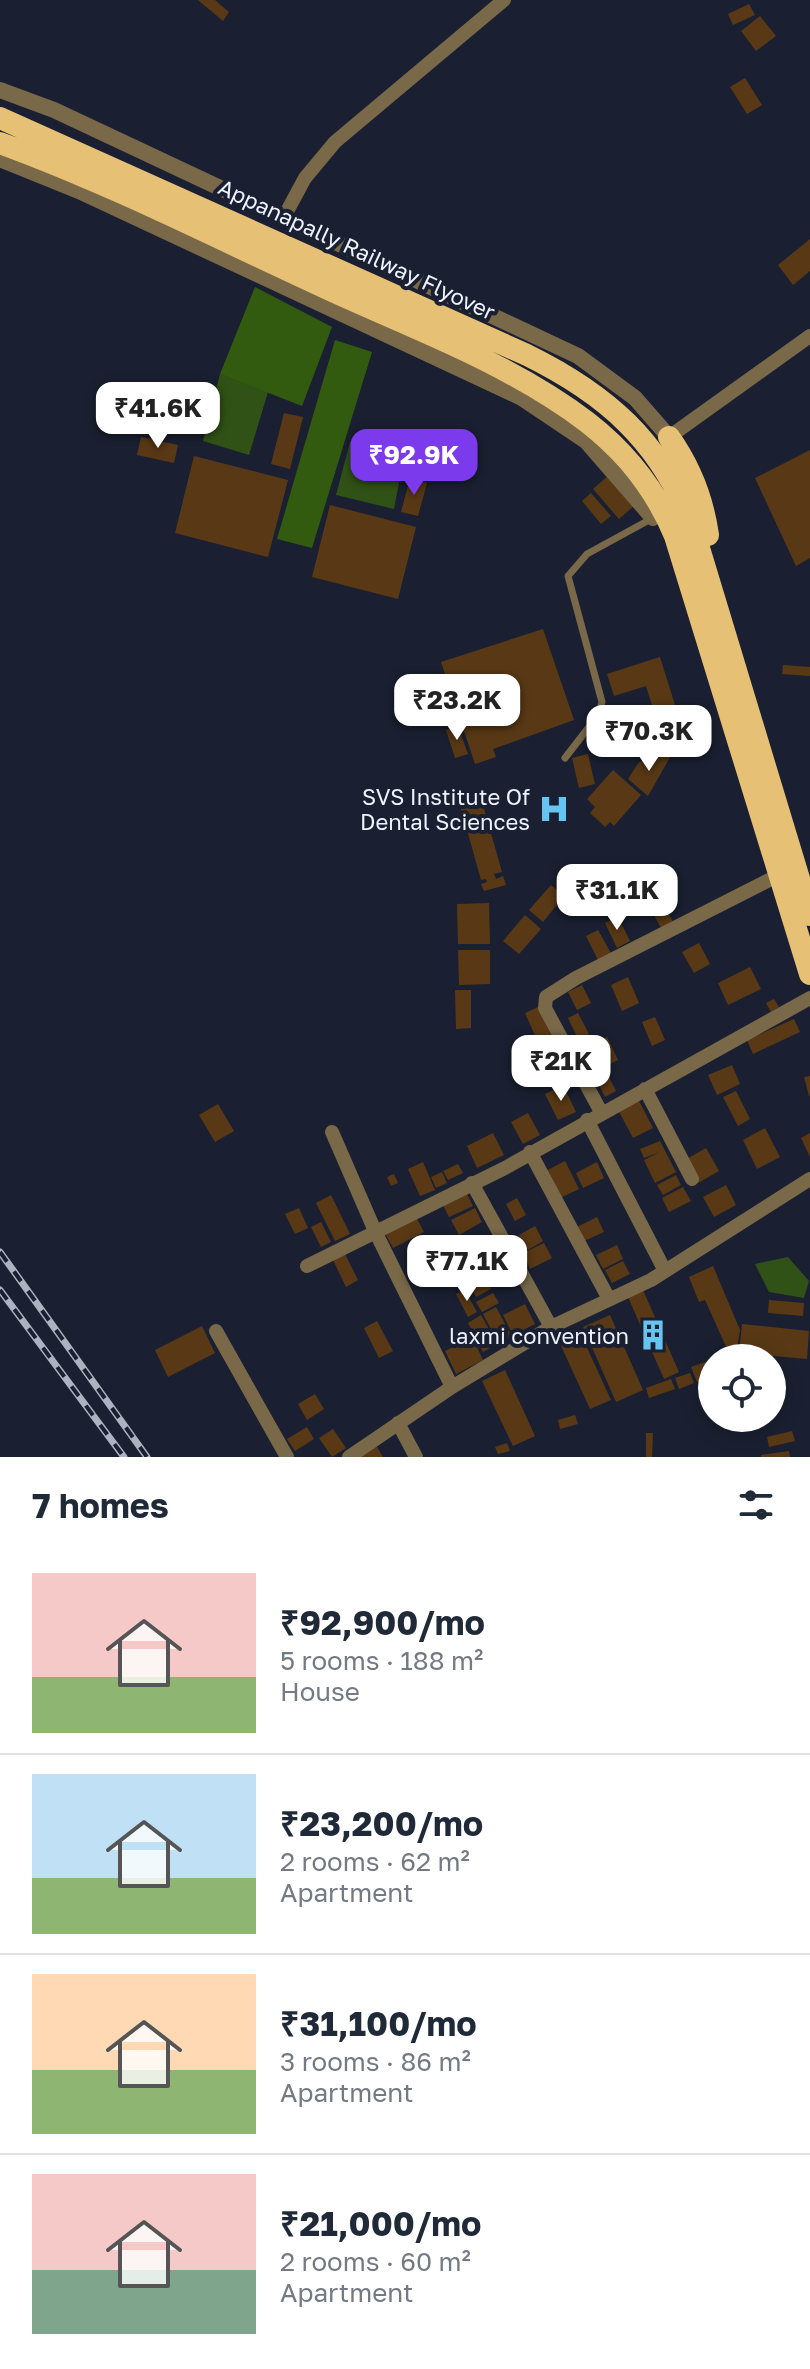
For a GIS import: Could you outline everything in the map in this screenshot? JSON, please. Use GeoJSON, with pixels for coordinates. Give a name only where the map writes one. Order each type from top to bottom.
{"type":"FeatureCollection","features":[{"type":"Feature","properties":{"kind":"highway","name":"Appanapally Railway Flyover"},"geometry":{"type":"LineString","coordinates":[[0,118],[265,235],[559,371],[629,423],[666,467],[683,502],[703,592]]}},
{"type":"Feature","properties":{"kind":"highway"},"geometry":{"type":"LineString","coordinates":[[0,143],[86,178],[528,384],[589,424],[648,483],[703,592],[759,781],[810,915]]}},
{"type":"Feature","properties":{"kind":"highway"},"geometry":{"type":"LineString","coordinates":[[669,437],[686,466],[701,504],[703,592]]}},
{"type":"Feature","properties":{"kind":"highway"},"geometry":{"type":"LineString","coordinates":[[653,518],[703,592]]}},
{"type":"Feature","properties":{"kind":"highway"},"geometry":{"type":"LineString","coordinates":[[759,781],[779,875],[810,974]]}},
{"type":"Feature","properties":{"kind":"street"},"geometry":{"type":"LineString","coordinates":[[284,217],[305,178],[335,142],[504,0]]}},
{"type":"Feature","properties":{"kind":"street"},"geometry":{"type":"LineString","coordinates":[[0,90],[54,110],[578,356],[635,398],[669,437],[810,336]]}},
{"type":"Feature","properties":{"kind":"street"},"geometry":{"type":"LineString","coordinates":[[0,159],[79,191],[522,398],[586,441],[653,518]]}},
{"type":"Feature","properties":{"kind":"street"},"geometry":{"type":"LineString","coordinates":[[601,1112],[545,1008],[546,997],[576,978],[779,875]]}},
{"type":"Feature","properties":{"kind":"street"},"geometry":{"type":"LineString","coordinates":[[307,1266],[472,1183],[810,998]]}},
{"type":"Feature","properties":{"kind":"street"},"geometry":{"type":"LineString","coordinates":[[645,1089],[692,1179]]}},
{"type":"Feature","properties":{"kind":"street"},"geometry":{"type":"LineString","coordinates":[[587,1120],[665,1271]]}},
{"type":"Feature","properties":{"kind":"street"},"geometry":{"type":"LineString","coordinates":[[332,1132],[375,1231],[452,1387]]}},
{"type":"Feature","properties":{"kind":"street"},"geometry":{"type":"LineString","coordinates":[[530,1152],[609,1299]]}},
{"type":"Feature","properties":{"kind":"street"},"geometry":{"type":"LineString","coordinates":[[349,1457],[452,1387],[551,1327],[665,1271],[810,1179]]}},
{"type":"Feature","properties":{"kind":"street"},"geometry":{"type":"LineString","coordinates":[[472,1183],[551,1327]]}},
{"type":"Feature","properties":{"kind":"street"},"geometry":{"type":"LineString","coordinates":[[216,1331],[287,1457]]}},
{"type":"Feature","properties":{"kind":"street"},"geometry":{"type":"LineString","coordinates":[[398,1423],[416,1457]]}},
{"type":"Feature","properties":{"kind":"lane"},"geometry":{"type":"LineString","coordinates":[[565,758],[599,714],[602,702],[568,576],[587,554],[653,518]]}},
{"type":"Feature","properties":{"kind":"green space"},"geometry":{"type":"Polygon","coordinates":[[[255,287],[332,327],[302,406],[220,374],[255,287]]]}},
{"type":"Feature","properties":{"kind":"green space"},"geometry":{"type":"Polygon","coordinates":[[[335,340],[372,352],[312,548],[277,539],[335,340]]]}},
{"type":"Feature","properties":{"kind":"green space"},"geometry":{"type":"Polygon","coordinates":[[[220,374],[268,392],[249,455],[203,441],[220,374]]]}},
{"type":"Feature","properties":{"kind":"green space"},"geometry":{"type":"Polygon","coordinates":[[[350,442],[404,457],[394,509],[336,495],[350,442]]]}},
{"type":"Feature","properties":{"kind":"green space"},"geometry":{"type":"Polygon","coordinates":[[[788,1257],[809,1281],[804,1298],[769,1292],[755,1264],[788,1257]]]}},
{"type":"Feature","properties":{"kind":"building"},"geometry":{"type":"Polygon","coordinates":[[[198,0],[215,0],[229,12],[223,21],[198,0]]]}},
{"type":"Feature","properties":{"kind":"building"},"geometry":{"type":"Polygon","coordinates":[[[749,4],[755,15],[733,25],[728,14],[749,4]]]}},
{"type":"Feature","properties":{"kind":"building"},"geometry":{"type":"Polygon","coordinates":[[[760,16],[776,36],[756,51],[741,31],[760,16]]]}},
{"type":"Feature","properties":{"kind":"building"},"geometry":{"type":"Polygon","coordinates":[[[745,78],[762,105],[747,114],[730,87],[745,78]]]}},
{"type":"Feature","properties":{"kind":"building"},"geometry":{"type":"Polygon","coordinates":[[[810,239],[810,271],[793,285],[778,265],[810,239]]]}},
{"type":"Feature","properties":{"kind":"building"},"geometry":{"type":"Polygon","coordinates":[[[284,413],[303,417],[290,469],[271,464],[284,413]]]}},
{"type":"Feature","properties":{"kind":"building"},"geometry":{"type":"Polygon","coordinates":[[[141,437],[178,445],[174,463],[137,455],[141,437]]]}},
{"type":"Feature","properties":{"kind":"building"},"geometry":{"type":"Polygon","coordinates":[[[810,450],[810,558],[796,566],[755,478],[810,450]]]}},
{"type":"Feature","properties":{"kind":"building"},"geometry":{"type":"Polygon","coordinates":[[[194,456],[288,480],[268,557],[175,533],[194,456]]]}},
{"type":"Feature","properties":{"kind":"building"},"geometry":{"type":"Polygon","coordinates":[[[609,475],[635,505],[619,519],[593,489],[609,475]]]}},
{"type":"Feature","properties":{"kind":"building"},"geometry":{"type":"Polygon","coordinates":[[[410,478],[427,483],[418,516],[401,512],[410,478]]]}},
{"type":"Feature","properties":{"kind":"building"},"geometry":{"type":"Polygon","coordinates":[[[591,493],[611,516],[601,524],[582,501],[591,493]]]}},
{"type":"Feature","properties":{"kind":"building"},"geometry":{"type":"Polygon","coordinates":[[[330,505],[416,527],[398,599],[312,577],[330,505]]]}},
{"type":"Feature","properties":{"kind":"building"},"geometry":{"type":"Polygon","coordinates":[[[543,629],[574,720],[493,749],[496,757],[475,764],[441,662],[543,629]]]}},
{"type":"Feature","properties":{"kind":"building"},"geometry":{"type":"Polygon","coordinates":[[[660,657],[684,734],[631,751],[625,731],[657,721],[646,686],[614,696],[607,674],[660,657]]]}},
{"type":"Feature","properties":{"kind":"building"},"geometry":{"type":"Polygon","coordinates":[[[783,665],[810,667],[810,676],[782,674],[783,665]]]}},
{"type":"Feature","properties":{"kind":"building"},"geometry":{"type":"Polygon","coordinates":[[[458,726],[468,754],[455,758],[446,730],[458,726]]]}},
{"type":"Feature","properties":{"kind":"building"},"geometry":{"type":"Polygon","coordinates":[[[673,752],[648,796],[628,779],[639,762],[673,752]]]}},
{"type":"Feature","properties":{"kind":"building"},"geometry":{"type":"Polygon","coordinates":[[[588,754],[595,784],[579,788],[572,758],[588,754]]]}},
{"type":"Feature","properties":{"kind":"building"},"geometry":{"type":"Polygon","coordinates":[[[613,770],[641,795],[614,826],[610,822],[605,827],[590,813],[595,807],[587,799],[613,770]]]}},
{"type":"Feature","properties":{"kind":"building"},"geometry":{"type":"Polygon","coordinates":[[[479,791],[473,800],[481,798],[502,872],[494,874],[496,879],[503,876],[506,885],[484,891],[481,884],[487,882],[486,879],[481,880],[460,805],[469,802],[468,799],[459,802],[457,797],[479,791]]]}},
{"type":"Feature","properties":{"kind":"building"},"geometry":{"type":"Polygon","coordinates":[[[551,885],[564,896],[543,922],[529,910],[551,885]]]}},
{"type":"Feature","properties":{"kind":"building"},"geometry":{"type":"Polygon","coordinates":[[[661,900],[673,922],[661,928],[649,906],[661,900]]]}},
{"type":"Feature","properties":{"kind":"building"},"geometry":{"type":"Polygon","coordinates":[[[489,903],[490,944],[458,944],[457,904],[489,903]]]}},
{"type":"Feature","properties":{"kind":"building"},"geometry":{"type":"Polygon","coordinates":[[[525,915],[541,929],[519,954],[503,941],[525,915]]]}},
{"type":"Feature","properties":{"kind":"building"},"geometry":{"type":"Polygon","coordinates":[[[618,917],[630,941],[617,948],[605,923],[618,917]]]}},
{"type":"Feature","properties":{"kind":"building"},"geometry":{"type":"Polygon","coordinates":[[[598,930],[612,955],[599,962],[586,936],[598,930]]]}},
{"type":"Feature","properties":{"kind":"building"},"geometry":{"type":"Polygon","coordinates":[[[699,943],[710,964],[694,973],[682,952],[699,943]]]}},
{"type":"Feature","properties":{"kind":"building"},"geometry":{"type":"Polygon","coordinates":[[[458,950],[490,950],[490,984],[459,985],[458,950]]]}},
{"type":"Feature","properties":{"kind":"building"},"geometry":{"type":"Polygon","coordinates":[[[750,967],[761,989],[728,1005],[718,983],[750,967]]]}},
{"type":"Feature","properties":{"kind":"building"},"geometry":{"type":"Polygon","coordinates":[[[628,977],[639,1003],[622,1011],[611,985],[628,977]]]}},
{"type":"Feature","properties":{"kind":"building"},"geometry":{"type":"Polygon","coordinates":[[[582,985],[591,1003],[577,1010],[568,992],[582,985]]]}},
{"type":"Feature","properties":{"kind":"building"},"geometry":{"type":"Polygon","coordinates":[[[455,990],[471,990],[471,1028],[456,1029],[455,990]]]}},
{"type":"Feature","properties":{"kind":"building"},"geometry":{"type":"Polygon","coordinates":[[[774,999],[779,1007],[771,1012],[766,1003],[774,999]]]}},
{"type":"Feature","properties":{"kind":"building"},"geometry":{"type":"Polygon","coordinates":[[[538,1007],[558,1048],[534,1060],[527,1045],[537,1040],[525,1013],[538,1007]]]}},
{"type":"Feature","properties":{"kind":"building"},"geometry":{"type":"Polygon","coordinates":[[[578,1013],[589,1034],[578,1039],[568,1018],[578,1013]]]}},
{"type":"Feature","properties":{"kind":"building"},"geometry":{"type":"Polygon","coordinates":[[[655,1017],[665,1040],[652,1046],[642,1022],[655,1017]]]}},
{"type":"Feature","properties":{"kind":"building"},"geometry":{"type":"Polygon","coordinates":[[[794,1019],[800,1032],[753,1054],[747,1040],[794,1019]]]}},
{"type":"Feature","properties":{"kind":"building"},"geometry":{"type":"Polygon","coordinates":[[[607,1037],[618,1060],[606,1066],[595,1043],[607,1037]]]}},
{"type":"Feature","properties":{"kind":"building"},"geometry":{"type":"Polygon","coordinates":[[[563,1051],[576,1079],[562,1086],[548,1058],[563,1051]]]}},
{"type":"Feature","properties":{"kind":"building"},"geometry":{"type":"Polygon","coordinates":[[[732,1065],[740,1084],[717,1095],[708,1075],[732,1065]]]}},
{"type":"Feature","properties":{"kind":"building"},"geometry":{"type":"Polygon","coordinates":[[[606,1071],[616,1091],[605,1097],[595,1077],[606,1071]]]}},
{"type":"Feature","properties":{"kind":"building"},"geometry":{"type":"Polygon","coordinates":[[[810,1076],[810,1096],[809,1096],[804,1077],[810,1076]]]}},
{"type":"Feature","properties":{"kind":"building"},"geometry":{"type":"Polygon","coordinates":[[[563,1085],[576,1112],[558,1120],[545,1094],[563,1085]]]}},
{"type":"Feature","properties":{"kind":"building"},"geometry":{"type":"Polygon","coordinates":[[[736,1091],[750,1119],[738,1126],[723,1097],[736,1091]]]}},
{"type":"Feature","properties":{"kind":"building"},"geometry":{"type":"Polygon","coordinates":[[[636,1095],[653,1128],[633,1138],[616,1106],[636,1095]]]}},
{"type":"Feature","properties":{"kind":"building"},"geometry":{"type":"Polygon","coordinates":[[[218,1104],[234,1131],[215,1142],[199,1115],[218,1104]]]}},
{"type":"Feature","properties":{"kind":"building"},"geometry":{"type":"Polygon","coordinates":[[[528,1113],[540,1135],[523,1144],[511,1122],[528,1113]]]}},
{"type":"Feature","properties":{"kind":"building"},"geometry":{"type":"Polygon","coordinates":[[[765,1128],[780,1157],[757,1169],[743,1140],[765,1128]]]}},
{"type":"Feature","properties":{"kind":"building"},"geometry":{"type":"Polygon","coordinates":[[[493,1133],[504,1155],[477,1168],[467,1146],[493,1133]]]}},
{"type":"Feature","properties":{"kind":"building"},"geometry":{"type":"Polygon","coordinates":[[[810,1133],[810,1157],[801,1138],[810,1133]]]}},
{"type":"Feature","properties":{"kind":"building"},"geometry":{"type":"Polygon","coordinates":[[[660,1141],[676,1172],[655,1183],[644,1160],[660,1152],[644,1158],[640,1149],[660,1141]]]}},
{"type":"Feature","properties":{"kind":"building"},"geometry":{"type":"Polygon","coordinates":[[[706,1148],[719,1171],[698,1183],[685,1160],[706,1148]]]}},
{"type":"Feature","properties":{"kind":"building"},"geometry":{"type":"Polygon","coordinates":[[[565,1161],[579,1189],[558,1199],[544,1172],[565,1161]]]}},
{"type":"Feature","properties":{"kind":"building"},"geometry":{"type":"Polygon","coordinates":[[[423,1162],[435,1190],[420,1196],[408,1169],[423,1162]]]}},
{"type":"Feature","properties":{"kind":"building"},"geometry":{"type":"Polygon","coordinates":[[[597,1162],[604,1178],[583,1188],[576,1173],[597,1162]]]}},
{"type":"Feature","properties":{"kind":"building"},"geometry":{"type":"Polygon","coordinates":[[[458,1164],[463,1173],[448,1180],[443,1171],[458,1164]]]}},
{"type":"Feature","properties":{"kind":"building"},"geometry":{"type":"Polygon","coordinates":[[[442,1172],[447,1183],[436,1188],[431,1177],[442,1172]]]}},
{"type":"Feature","properties":{"kind":"building"},"geometry":{"type":"Polygon","coordinates":[[[394,1174],[398,1183],[391,1186],[387,1177],[394,1174]]]}},
{"type":"Feature","properties":{"kind":"building"},"geometry":{"type":"Polygon","coordinates":[[[676,1175],[681,1185],[663,1195],[657,1185],[676,1175]]]}},
{"type":"Feature","properties":{"kind":"building"},"geometry":{"type":"Polygon","coordinates":[[[726,1185],[736,1205],[714,1217],[703,1197],[726,1185]]]}},
{"type":"Feature","properties":{"kind":"building"},"geometry":{"type":"Polygon","coordinates":[[[683,1187],[691,1201],[669,1212],[662,1198],[683,1187]]]}},
{"type":"Feature","properties":{"kind":"building"},"geometry":{"type":"Polygon","coordinates":[[[467,1194],[473,1206],[449,1217],[443,1205],[467,1194]]]}},
{"type":"Feature","properties":{"kind":"building"},"geometry":{"type":"Polygon","coordinates":[[[331,1195],[350,1234],[335,1241],[316,1203],[331,1195]]]}},
{"type":"Feature","properties":{"kind":"building"},"geometry":{"type":"Polygon","coordinates":[[[517,1198],[526,1215],[515,1221],[506,1204],[517,1198]]]}},
{"type":"Feature","properties":{"kind":"building"},"geometry":{"type":"Polygon","coordinates":[[[299,1208],[308,1228],[295,1234],[285,1214],[299,1208]]]}},
{"type":"Feature","properties":{"kind":"building"},"geometry":{"type":"Polygon","coordinates":[[[475,1208],[482,1222],[459,1235],[451,1220],[475,1208]]]}},
{"type":"Feature","properties":{"kind":"building"},"geometry":{"type":"Polygon","coordinates":[[[416,1217],[424,1232],[393,1248],[385,1233],[416,1217]]]}},
{"type":"Feature","properties":{"kind":"building"},"geometry":{"type":"Polygon","coordinates":[[[597,1217],[604,1232],[582,1242],[575,1228],[597,1217]]]}},
{"type":"Feature","properties":{"kind":"building"},"geometry":{"type":"Polygon","coordinates":[[[321,1222],[331,1242],[321,1247],[311,1227],[321,1222]]]}},
{"type":"Feature","properties":{"kind":"building"},"geometry":{"type":"Polygon","coordinates":[[[535,1226],[543,1241],[528,1250],[519,1235],[535,1226]]]}},
{"type":"Feature","properties":{"kind":"building"},"geometry":{"type":"Polygon","coordinates":[[[544,1243],[552,1258],[530,1269],[523,1253],[544,1243]]]}},
{"type":"Feature","properties":{"kind":"building"},"geometry":{"type":"Polygon","coordinates":[[[617,1245],[623,1259],[603,1269],[596,1255],[617,1245]]]}},
{"type":"Feature","properties":{"kind":"building"},"geometry":{"type":"Polygon","coordinates":[[[345,1254],[358,1280],[346,1287],[333,1260],[345,1254]]]}},
{"type":"Feature","properties":{"kind":"building"},"geometry":{"type":"Polygon","coordinates":[[[623,1261],[630,1274],[612,1283],[605,1270],[623,1261]]]}},
{"type":"Feature","properties":{"kind":"building"},"geometry":{"type":"Polygon","coordinates":[[[713,1266],[740,1330],[738,1344],[725,1344],[705,1300],[699,1302],[689,1277],[713,1266]]]}},
{"type":"Feature","properties":{"kind":"building"},"geometry":{"type":"Polygon","coordinates":[[[482,1272],[491,1289],[476,1297],[467,1281],[482,1272]]]}},
{"type":"Feature","properties":{"kind":"building"},"geometry":{"type":"Polygon","coordinates":[[[465,1290],[477,1312],[468,1317],[456,1294],[465,1290]]]}},
{"type":"Feature","properties":{"kind":"building","name":"laxmi convention"},"geometry":{"type":"Polygon","coordinates":[[[643,1290],[679,1372],[664,1379],[628,1297],[643,1290]]]}},
{"type":"Feature","properties":{"kind":"building"},"geometry":{"type":"Polygon","coordinates":[[[493,1293],[499,1303],[482,1312],[476,1302],[493,1293]]]}},
{"type":"Feature","properties":{"kind":"building"},"geometry":{"type":"Polygon","coordinates":[[[769,1300],[804,1303],[803,1316],[768,1313],[769,1300]]]}},
{"type":"Feature","properties":{"kind":"building"},"geometry":{"type":"Polygon","coordinates":[[[525,1304],[535,1324],[513,1335],[503,1315],[525,1304]]]}},
{"type":"Feature","properties":{"kind":"building"},"geometry":{"type":"Polygon","coordinates":[[[496,1307],[512,1337],[499,1344],[483,1314],[496,1307]]]}},
{"type":"Feature","properties":{"kind":"building"},"geometry":{"type":"Polygon","coordinates":[[[481,1315],[497,1344],[483,1352],[468,1323],[481,1315]]]}},
{"type":"Feature","properties":{"kind":"building"},"geometry":{"type":"Polygon","coordinates":[[[610,1315],[643,1390],[616,1402],[583,1327],[610,1315]]]}},
{"type":"Feature","properties":{"kind":"building"},"geometry":{"type":"Polygon","coordinates":[[[377,1321],[393,1351],[379,1358],[364,1328],[377,1321]]]}},
{"type":"Feature","properties":{"kind":"building"},"geometry":{"type":"Polygon","coordinates":[[[742,1324],[809,1331],[807,1359],[786,1357],[786,1344],[740,1344],[742,1324]]]}},
{"type":"Feature","properties":{"kind":"building"},"geometry":{"type":"Polygon","coordinates":[[[202,1326],[215,1353],[168,1377],[155,1350],[202,1326]]]}},
{"type":"Feature","properties":{"kind":"building"},"geometry":{"type":"Polygon","coordinates":[[[578,1328],[611,1400],[590,1409],[557,1337],[578,1328]]]}},
{"type":"Feature","properties":{"kind":"building"},"geometry":{"type":"Polygon","coordinates":[[[472,1337],[483,1360],[456,1374],[445,1351],[472,1337]]]}},
{"type":"Feature","properties":{"kind":"building"},"geometry":{"type":"Polygon","coordinates":[[[698,1365],[698,1382],[697,1382],[691,1367],[698,1365]]]}},
{"type":"Feature","properties":{"kind":"building"},"geometry":{"type":"Polygon","coordinates":[[[505,1370],[535,1436],[513,1446],[482,1381],[505,1370]]]}},
{"type":"Feature","properties":{"kind":"building"},"geometry":{"type":"Polygon","coordinates":[[[690,1373],[694,1383],[679,1389],[675,1378],[690,1373]]]}},
{"type":"Feature","properties":{"kind":"building"},"geometry":{"type":"Polygon","coordinates":[[[671,1379],[675,1389],[649,1398],[646,1388],[671,1379]]]}},
{"type":"Feature","properties":{"kind":"building"},"geometry":{"type":"Polygon","coordinates":[[[315,1394],[324,1409],[307,1420],[298,1404],[315,1394]]]}},
{"type":"Feature","properties":{"kind":"building"},"geometry":{"type":"Polygon","coordinates":[[[575,1415],[578,1424],[560,1429],[558,1420],[575,1415]]]}},
{"type":"Feature","properties":{"kind":"building"},"geometry":{"type":"Polygon","coordinates":[[[307,1427],[314,1439],[295,1451],[287,1439],[307,1427]]]}},
{"type":"Feature","properties":{"kind":"building"},"geometry":{"type":"Polygon","coordinates":[[[333,1429],[346,1448],[332,1457],[319,1438],[333,1429]]]}},
{"type":"Feature","properties":{"kind":"building"},"geometry":{"type":"Polygon","coordinates":[[[792,1431],[795,1441],[769,1447],[767,1437],[792,1431]]]}},
{"type":"Feature","properties":{"kind":"building"},"geometry":{"type":"Polygon","coordinates":[[[646,1433],[653,1433],[652,1457],[646,1457],[646,1433]]]}},
{"type":"Feature","properties":{"kind":"building"},"geometry":{"type":"Polygon","coordinates":[[[507,1443],[510,1451],[498,1454],[495,1447],[507,1443]]]}},
{"type":"Feature","properties":{"kind":"building"},"geometry":{"type":"Polygon","coordinates":[[[376,1445],[383,1457],[362,1457],[361,1454],[376,1445]]]}},
{"type":"Feature","properties":{"kind":"building"},"geometry":{"type":"Polygon","coordinates":[[[789,1451],[790,1457],[761,1457],[761,1455],[789,1451]]]}},
{"type":"Feature","properties":{"kind":"railway"},"geometry":{"type":"LineString","coordinates":[[0,1252],[147,1457]]}},
{"type":"Feature","properties":{"kind":"railway"},"geometry":{"type":"LineString","coordinates":[[0,1290],[124,1457]]}},
{"type":"Feature","properties":{"kind":"place","name":"SVS Institute Of Dental Sciences"},"geometry":{"type":"Point","coordinates":[554,809]}},
{"type":"Feature","properties":{"kind":"place","name":"laxmi convention"},"geometry":{"type":"Point","coordinates":[653,1335]}}]}
